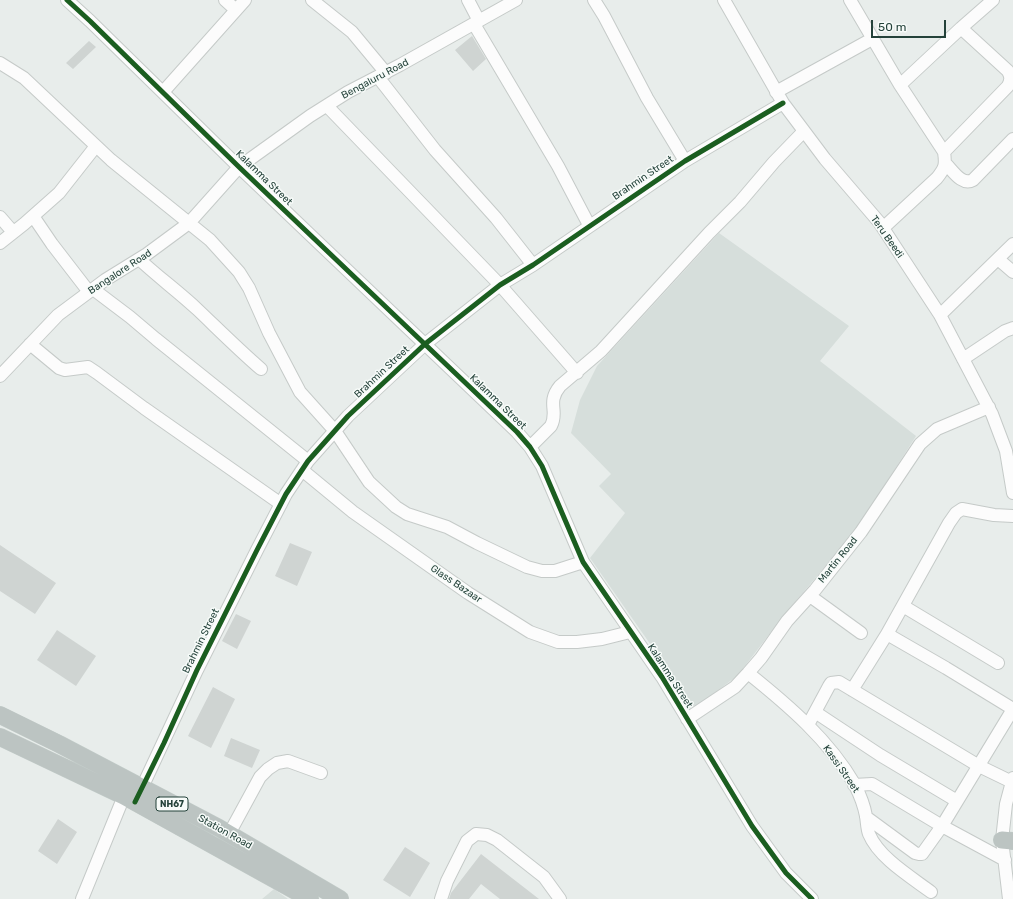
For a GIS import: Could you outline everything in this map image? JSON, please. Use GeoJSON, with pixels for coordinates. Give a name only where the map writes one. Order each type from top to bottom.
{"type":"FeatureCollection","features":[{"type":"Feature","properties":{"kind":"highway","name":"Station Road"},"geometry":{"type":"LineString","coordinates":[[0,715],[59,744],[133,795],[229,834],[340,899]]}},
{"type":"Feature","properties":{"kind":"highway","name":"NH67"},"geometry":{"type":"LineString","coordinates":[[0,736],[133,795],[301,897]]}},
{"type":"Feature","properties":{"kind":"street","name":"Kalamma Street"},"geometry":{"type":"LineString","coordinates":[[67,0],[239,167],[517,432],[530,447],[542,466],[583,562],[662,677],[752,826],[786,873],[812,899]]}},
{"type":"Feature","properties":{"kind":"street"},"geometry":{"type":"LineString","coordinates":[[225,0],[236,10]]}},
{"type":"Feature","properties":{"kind":"street"},"geometry":{"type":"LineString","coordinates":[[163,92],[245,0]]}},
{"type":"Feature","properties":{"kind":"street"},"geometry":{"type":"LineString","coordinates":[[312,0],[352,32],[435,150],[496,218],[532,265]]}},
{"type":"Feature","properties":{"kind":"street"},"geometry":{"type":"LineString","coordinates":[[468,0],[477,22],[558,166],[589,225]]}},
{"type":"Feature","properties":{"kind":"street","name":"Bengaluru Road"},"geometry":{"type":"LineString","coordinates":[[239,167],[348,92],[382,75],[516,0]]}},
{"type":"Feature","properties":{"kind":"street"},"geometry":{"type":"LineString","coordinates":[[594,0],[647,98],[685,161]]}},
{"type":"Feature","properties":{"kind":"street","name":"Teru Beedi"},"geometry":{"type":"LineString","coordinates":[[724,0],[783,103],[825,159],[883,228],[940,314],[989,407],[1006,451],[1013,493]]}},
{"type":"Feature","properties":{"kind":"street"},"geometry":{"type":"LineString","coordinates":[[850,0],[900,85],[958,177],[964,181],[969,182],[973,180],[1013,139]]}},
{"type":"Feature","properties":{"kind":"street"},"geometry":{"type":"LineString","coordinates":[[900,85],[993,0]]}},
{"type":"Feature","properties":{"kind":"street"},"geometry":{"type":"LineString","coordinates":[[883,228],[937,178],[943,171],[945,158],[1011,81],[1008,71],[961,28]]}},
{"type":"Feature","properties":{"kind":"street"},"geometry":{"type":"LineString","coordinates":[[776,92],[872,39]]}},
{"type":"Feature","properties":{"kind":"street"},"geometry":{"type":"LineString","coordinates":[[0,63],[24,78],[96,146],[210,240],[239,272],[249,288],[269,333],[300,392],[335,431],[369,482],[396,507],[407,514],[447,527],[472,541],[528,567],[542,571],[555,571],[583,562]]}},
{"type":"Feature","properties":{"kind":"street","name":"Brahmin Street"},"geometry":{"type":"LineString","coordinates":[[82,899],[133,795],[281,504],[305,465],[359,405],[425,344],[500,285],[532,265],[685,161],[783,103]]}},
{"type":"Feature","properties":{"kind":"street"},"geometry":{"type":"LineString","coordinates":[[327,106],[500,285],[577,373]]}},
{"type":"Feature","properties":{"kind":"street"},"geometry":{"type":"LineString","coordinates":[[530,447],[551,426],[553,422],[552,401],[554,393],[560,386],[601,351],[709,233],[737,206],[774,162],[804,131]]}},
{"type":"Feature","properties":{"kind":"street"},"geometry":{"type":"LineString","coordinates":[[0,243],[59,193],[96,146]]}},
{"type":"Feature","properties":{"kind":"street","name":"Bangalore Road"},"geometry":{"type":"LineString","coordinates":[[0,376],[58,316],[91,290],[169,239],[189,223],[239,167]]}},
{"type":"Feature","properties":{"kind":"street","name":"Glass Bazaar"},"geometry":{"type":"LineString","coordinates":[[33,216],[52,244],[91,290],[130,317],[305,465],[353,512],[468,593],[530,632],[558,642],[578,642],[602,639],[630,632]]}},
{"type":"Feature","properties":{"kind":"street"},"geometry":{"type":"LineString","coordinates":[[0,217],[13,232]]}},
{"type":"Feature","properties":{"kind":"street"},"geometry":{"type":"LineString","coordinates":[[940,314],[1013,244]]}},
{"type":"Feature","properties":{"kind":"street"},"geometry":{"type":"LineString","coordinates":[[998,258],[1013,272]]}},
{"type":"Feature","properties":{"kind":"street"},"geometry":{"type":"LineString","coordinates":[[139,259],[261,369]]}},
{"type":"Feature","properties":{"kind":"street"},"geometry":{"type":"LineString","coordinates":[[963,359],[1005,331],[1013,328]]}},
{"type":"Feature","properties":{"kind":"street"},"geometry":{"type":"LineString","coordinates":[[30,344],[59,368],[65,370],[88,367],[281,504]]}},
{"type":"Feature","properties":{"kind":"street","name":"Martin Road"},"geometry":{"type":"LineString","coordinates":[[688,719],[735,687],[761,658],[786,621],[810,596],[861,532],[920,444],[937,429],[989,407]]}},
{"type":"Feature","properties":{"kind":"street"},"geometry":{"type":"LineString","coordinates":[[852,690],[887,634],[956,513],[962,509],[994,515],[1013,516]]}},
{"type":"Feature","properties":{"kind":"street"},"geometry":{"type":"LineString","coordinates":[[810,596],[861,633]]}},
{"type":"Feature","properties":{"kind":"street"},"geometry":{"type":"LineString","coordinates":[[903,606],[998,663]]}},
{"type":"Feature","properties":{"kind":"street"},"geometry":{"type":"LineString","coordinates":[[866,817],[915,853],[922,854],[942,826],[1013,709],[887,634]]}},
{"type":"Feature","properties":{"kind":"street","name":"Kassi Street"},"geometry":{"type":"LineString","coordinates":[[748,673],[808,725],[840,764],[854,785],[861,798],[868,832],[873,842],[890,860],[931,892]]}},
{"type":"Feature","properties":{"kind":"street"},"geometry":{"type":"LineString","coordinates":[[808,725],[831,683],[839,682],[979,766],[1012,780],[1006,804],[1008,840],[1005,860],[1009,899]]}},
{"type":"Feature","properties":{"kind":"street"},"geometry":{"type":"LineString","coordinates":[[815,712],[880,755],[957,801]]}},
{"type":"Feature","properties":{"kind":"street"},"geometry":{"type":"LineString","coordinates":[[229,834],[260,777],[277,763],[288,761],[321,773]]}},
{"type":"Feature","properties":{"kind":"street"},"geometry":{"type":"LineString","coordinates":[[854,785],[872,784],[942,826],[1005,860]]}},
{"type":"Feature","properties":{"kind":"street"},"geometry":{"type":"LineString","coordinates":[[441,899],[447,881],[467,841],[476,834],[487,835],[497,840],[544,877],[560,899]]}},
{"type":"Feature","properties":{"kind":"street"},"geometry":{"type":"LineString","coordinates":[[301,897],[302,876]]}},
{"type":"Feature","properties":{"kind":"shaded area"},"geometry":{"type":"Polygon","coordinates":[[[719,233],[849,326],[820,361],[916,436],[858,527],[781,619],[738,675],[695,708],[590,558],[625,513],[599,486],[611,474],[571,433],[580,400],[597,366],[719,233]]]}},
{"type":"Feature","properties":{"kind":"shaded area"},"geometry":{"type":"Polygon","coordinates":[[[274,889],[288,899],[262,899],[274,889]]]}},
{"type":"Feature","properties":{"kind":"building"},"geometry":{"type":"Polygon","coordinates":[[[472,36],[486,59],[473,71],[455,50],[472,36]]]}},
{"type":"Feature","properties":{"kind":"building"},"geometry":{"type":"Polygon","coordinates":[[[89,41],[96,47],[73,69],[66,63],[89,41]]]}},
{"type":"Feature","properties":{"kind":"building"},"geometry":{"type":"Polygon","coordinates":[[[290,543],[312,552],[297,586],[275,576],[290,543]]]}},
{"type":"Feature","properties":{"kind":"building"},"geometry":{"type":"Polygon","coordinates":[[[0,545],[56,583],[35,614],[0,591],[0,545]]]}},
{"type":"Feature","properties":{"kind":"building"},"geometry":{"type":"Polygon","coordinates":[[[236,614],[251,621],[237,649],[222,641],[236,614]]]}},
{"type":"Feature","properties":{"kind":"building"},"geometry":{"type":"Polygon","coordinates":[[[57,630],[96,656],[76,686],[37,660],[57,630]]]}},
{"type":"Feature","properties":{"kind":"building"},"geometry":{"type":"Polygon","coordinates":[[[213,687],[235,699],[211,748],[188,736],[213,687]]]}},
{"type":"Feature","properties":{"kind":"building"},"geometry":{"type":"Polygon","coordinates":[[[231,738],[260,750],[252,768],[224,756],[231,738]]]}},
{"type":"Feature","properties":{"kind":"building"},"geometry":{"type":"Polygon","coordinates":[[[58,819],[77,832],[57,864],[38,851],[58,819]]]}},
{"type":"Feature","properties":{"kind":"building"},"geometry":{"type":"Polygon","coordinates":[[[405,847],[430,863],[410,897],[383,880],[405,847]]]}},
{"type":"Feature","properties":{"kind":"building"},"geometry":{"type":"Polygon","coordinates":[[[481,854],[539,899],[500,899],[481,884],[469,899],[449,899],[451,893],[481,854]]]}},
{"type":"Feature","properties":{"kind":"cycle path"},"geometry":{"type":"LineString","coordinates":[[67,0],[239,167],[517,432],[530,447],[542,466],[583,562],[662,677],[752,826],[786,873],[812,899]]}},
{"type":"Feature","properties":{"kind":"cycle path"},"geometry":{"type":"LineString","coordinates":[[135,802],[197,670],[286,494],[308,461],[348,416],[425,344],[500,285],[533,265],[685,161],[783,103]]}}]}
